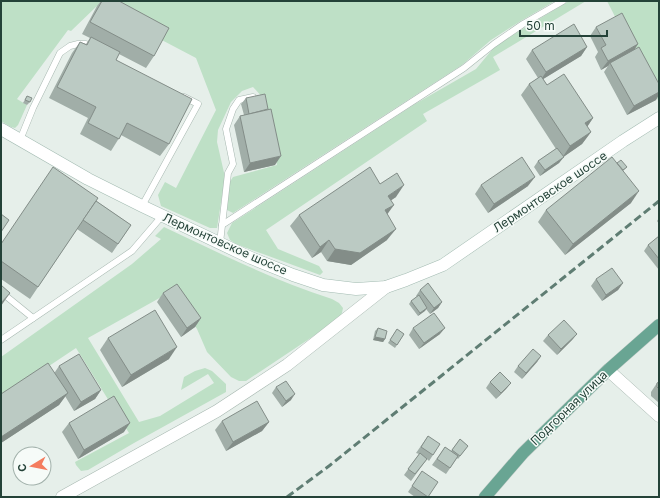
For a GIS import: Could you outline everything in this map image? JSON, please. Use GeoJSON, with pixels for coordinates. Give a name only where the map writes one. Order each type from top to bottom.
{"type":"FeatureCollection","features":[{"type":"Feature","properties":{"kind":"main road","name":"Подгорная улица"},"geometry":{"type":"LineString","coordinates":[[486,497],[523,453],[608,370],[659,325]]}},
{"type":"Feature","properties":{"kind":"street","name":"Лермонтовское шоссе"},"geometry":{"type":"LineString","coordinates":[[1,129],[88,179],[251,258],[323,285],[356,289],[386,287],[443,265],[623,141],[659,118]]}},
{"type":"Feature","properties":{"kind":"street"},"geometry":{"type":"LineString","coordinates":[[62,497],[217,411],[287,365],[386,287]]}},
{"type":"Feature","properties":{"kind":"street"},"geometry":{"type":"LineString","coordinates":[[608,370],[659,416]]}},
{"type":"Feature","properties":{"kind":"lane"},"geometry":{"type":"LineString","coordinates":[[222,225],[464,68],[494,44],[523,24],[563,1]]}},
{"type":"Feature","properties":{"kind":"lane"},"geometry":{"type":"LineString","coordinates":[[20,140],[33,108],[60,53],[70,46],[78,44],[86,44],[100,52]]}},
{"type":"Feature","properties":{"kind":"lane"},"geometry":{"type":"LineString","coordinates":[[142,206],[198,104],[177,93]]}},
{"type":"Feature","properties":{"kind":"lane"},"geometry":{"type":"LineString","coordinates":[[220,243],[228,173],[233,164],[226,128],[233,109],[239,100],[255,97]]}},
{"type":"Feature","properties":{"kind":"lane"},"geometry":{"type":"LineString","coordinates":[[1,340],[132,251],[162,216]]}},
{"type":"Feature","properties":{"kind":"lane"},"geometry":{"type":"LineString","coordinates":[[1,292],[33,318]]}},
{"type":"Feature","properties":{"kind":"green space"},"geometry":{"type":"Polygon","coordinates":[[[1,1],[555,1],[491,40],[462,65],[233,213],[227,210],[229,183],[233,177],[277,165],[264,99],[253,87],[242,91],[231,102],[218,130],[217,142],[225,177],[217,228],[210,228],[161,206],[158,195],[165,182],[176,188],[216,110],[196,58],[97,6],[71,31],[68,30],[17,99],[27,105],[18,125],[15,128],[11,127],[1,121],[1,1]]]}},
{"type":"Feature","properties":{"kind":"green space"},"geometry":{"type":"Polygon","coordinates":[[[569,1],[586,1],[493,57],[500,70],[423,114],[427,121],[266,230],[278,249],[319,266],[323,272],[320,275],[236,244],[230,240],[227,233],[232,223],[415,104],[476,69],[496,45],[569,1]]]}},
{"type":"Feature","properties":{"kind":"green space"},"geometry":{"type":"Polygon","coordinates":[[[607,1],[659,1],[659,100],[658,100],[607,1]]]}},
{"type":"Feature","properties":{"kind":"green space"},"geometry":{"type":"Polygon","coordinates":[[[164,227],[267,275],[332,299],[339,303],[343,308],[342,313],[339,319],[246,381],[239,381],[231,377],[207,352],[197,329],[172,291],[88,338],[139,422],[160,416],[214,383],[208,374],[181,390],[184,377],[195,371],[205,368],[212,371],[226,384],[226,392],[88,470],[81,471],[75,462],[129,433],[76,348],[1,398],[1,357],[132,264],[161,239],[155,236],[164,227]]]}},
{"type":"Feature","properties":{"kind":"building"},"geometry":{"type":"Polygon","coordinates":[[[102,1],[119,1],[169,28],[154,56],[90,22],[102,1]]]}},
{"type":"Feature","properties":{"kind":"building"},"geometry":{"type":"Polygon","coordinates":[[[622,13],[638,44],[608,61],[601,48],[606,45],[596,27],[622,13]]]}},
{"type":"Feature","properties":{"kind":"building"},"geometry":{"type":"Polygon","coordinates":[[[574,24],[587,47],[546,72],[532,50],[574,24]]]}},
{"type":"Feature","properties":{"kind":"building"},"geometry":{"type":"Polygon","coordinates":[[[91,37],[120,52],[116,60],[192,99],[169,144],[127,123],[119,139],[88,123],[96,107],[57,87],[80,42],[87,45],[91,37]]]}},
{"type":"Feature","properties":{"kind":"building"},"geometry":{"type":"Polygon","coordinates":[[[639,47],[659,84],[659,92],[634,106],[610,63],[639,47]]]}},
{"type":"Feature","properties":{"kind":"building"},"geometry":{"type":"Polygon","coordinates":[[[564,74],[593,118],[585,123],[591,132],[570,146],[529,84],[541,76],[547,85],[564,74]]]}},
{"type":"Feature","properties":{"kind":"building"},"geometry":{"type":"Polygon","coordinates":[[[265,94],[268,109],[249,114],[246,98],[265,94]]]}},
{"type":"Feature","properties":{"kind":"building"},"geometry":{"type":"Polygon","coordinates":[[[27,96],[32,98],[30,102],[25,100],[27,96]]]}},
{"type":"Feature","properties":{"kind":"building"},"geometry":{"type":"Polygon","coordinates":[[[271,109],[281,156],[250,163],[240,116],[271,109]]]}},
{"type":"Feature","properties":{"kind":"building"},"geometry":{"type":"Polygon","coordinates":[[[557,148],[564,157],[545,170],[538,161],[557,148]]]}},
{"type":"Feature","properties":{"kind":"building"},"geometry":{"type":"Polygon","coordinates":[[[522,157],[535,177],[494,204],[481,185],[522,157]]]}},
{"type":"Feature","properties":{"kind":"building"},"geometry":{"type":"Polygon","coordinates":[[[612,157],[639,191],[573,244],[546,210],[612,157]]]}},
{"type":"Feature","properties":{"kind":"building"},"geometry":{"type":"Polygon","coordinates":[[[621,160],[627,167],[623,170],[617,163],[621,160]]]}},
{"type":"Feature","properties":{"kind":"building"},"geometry":{"type":"Polygon","coordinates":[[[53,167],[98,198],[38,287],[1,261],[1,244],[53,167]]]}},
{"type":"Feature","properties":{"kind":"building"},"geometry":{"type":"Polygon","coordinates":[[[370,167],[380,184],[397,173],[404,185],[388,196],[394,205],[385,210],[396,229],[360,253],[335,249],[329,240],[320,247],[299,215],[370,167]]]}},
{"type":"Feature","properties":{"kind":"building"},"geometry":{"type":"Polygon","coordinates":[[[96,201],[131,225],[118,244],[83,220],[96,201]]]}},
{"type":"Feature","properties":{"kind":"building"},"geometry":{"type":"Polygon","coordinates":[[[1,214],[9,220],[1,232],[1,214]]]}},
{"type":"Feature","properties":{"kind":"building"},"geometry":{"type":"Polygon","coordinates":[[[659,236],[659,259],[648,245],[659,236]]]}},
{"type":"Feature","properties":{"kind":"building"},"geometry":{"type":"Polygon","coordinates":[[[612,268],[623,283],[606,295],[596,279],[612,268]]]}},
{"type":"Feature","properties":{"kind":"building"},"geometry":{"type":"Polygon","coordinates":[[[428,283],[442,302],[434,308],[420,290],[428,283]]]}},
{"type":"Feature","properties":{"kind":"building"},"geometry":{"type":"Polygon","coordinates":[[[177,284],[201,318],[187,328],[163,293],[177,284]]]}},
{"type":"Feature","properties":{"kind":"building"},"geometry":{"type":"Polygon","coordinates":[[[1,285],[10,293],[1,303],[1,285]]]}},
{"type":"Feature","properties":{"kind":"building"},"geometry":{"type":"Polygon","coordinates":[[[419,295],[427,308],[420,313],[411,301],[419,295]]]}},
{"type":"Feature","properties":{"kind":"building"},"geometry":{"type":"Polygon","coordinates":[[[155,310],[177,347],[131,375],[108,338],[155,310]]]}},
{"type":"Feature","properties":{"kind":"building"},"geometry":{"type":"Polygon","coordinates":[[[434,313],[445,328],[424,343],[413,328],[434,313]]]}},
{"type":"Feature","properties":{"kind":"building"},"geometry":{"type":"Polygon","coordinates":[[[564,320],[577,334],[561,349],[548,335],[564,320]]]}},
{"type":"Feature","properties":{"kind":"building"},"geometry":{"type":"Polygon","coordinates":[[[378,328],[387,331],[385,339],[375,337],[378,328]]]}},
{"type":"Feature","properties":{"kind":"building"},"geometry":{"type":"Polygon","coordinates":[[[397,329],[404,334],[397,345],[390,340],[397,329]]]}},
{"type":"Feature","properties":{"kind":"building"},"geometry":{"type":"Polygon","coordinates":[[[533,349],[541,356],[526,373],[518,366],[533,349]]]}},
{"type":"Feature","properties":{"kind":"building"},"geometry":{"type":"Polygon","coordinates":[[[79,354],[101,390],[81,402],[59,366],[79,354]]]}},
{"type":"Feature","properties":{"kind":"building"},"geometry":{"type":"Polygon","coordinates":[[[48,363],[68,393],[1,437],[1,394],[48,363]]]}},
{"type":"Feature","properties":{"kind":"building"},"geometry":{"type":"Polygon","coordinates":[[[500,372],[511,383],[501,393],[490,382],[500,372]]]}},
{"type":"Feature","properties":{"kind":"building"},"geometry":{"type":"Polygon","coordinates":[[[286,381],[295,394],[286,401],[276,387],[286,381]]]}},
{"type":"Feature","properties":{"kind":"building"},"geometry":{"type":"Polygon","coordinates":[[[659,382],[659,389],[657,387],[657,383],[659,382]]]}},
{"type":"Feature","properties":{"kind":"building"},"geometry":{"type":"Polygon","coordinates":[[[114,396],[130,423],[84,450],[69,423],[114,396]]]}},
{"type":"Feature","properties":{"kind":"building"},"geometry":{"type":"Polygon","coordinates":[[[257,401],[269,422],[233,442],[222,421],[257,401]]]}},
{"type":"Feature","properties":{"kind":"building"},"geometry":{"type":"Polygon","coordinates":[[[428,436],[440,444],[433,455],[421,447],[428,436]]]}},
{"type":"Feature","properties":{"kind":"building"},"geometry":{"type":"Polygon","coordinates":[[[460,439],[468,446],[460,456],[452,450],[460,439]]]}},
{"type":"Feature","properties":{"kind":"building"},"geometry":{"type":"Polygon","coordinates":[[[445,447],[458,456],[450,468],[437,459],[445,447]]]}},
{"type":"Feature","properties":{"kind":"building"},"geometry":{"type":"Polygon","coordinates":[[[420,453],[427,459],[415,474],[408,469],[420,453]]]}},
{"type":"Feature","properties":{"kind":"building"},"geometry":{"type":"Polygon","coordinates":[[[422,471],[438,482],[428,497],[412,486],[422,471]]]}},
{"type":"Feature","properties":{"kind":"railway"},"geometry":{"type":"LineString","coordinates":[[287,497],[329,466],[659,201]]}}]}
